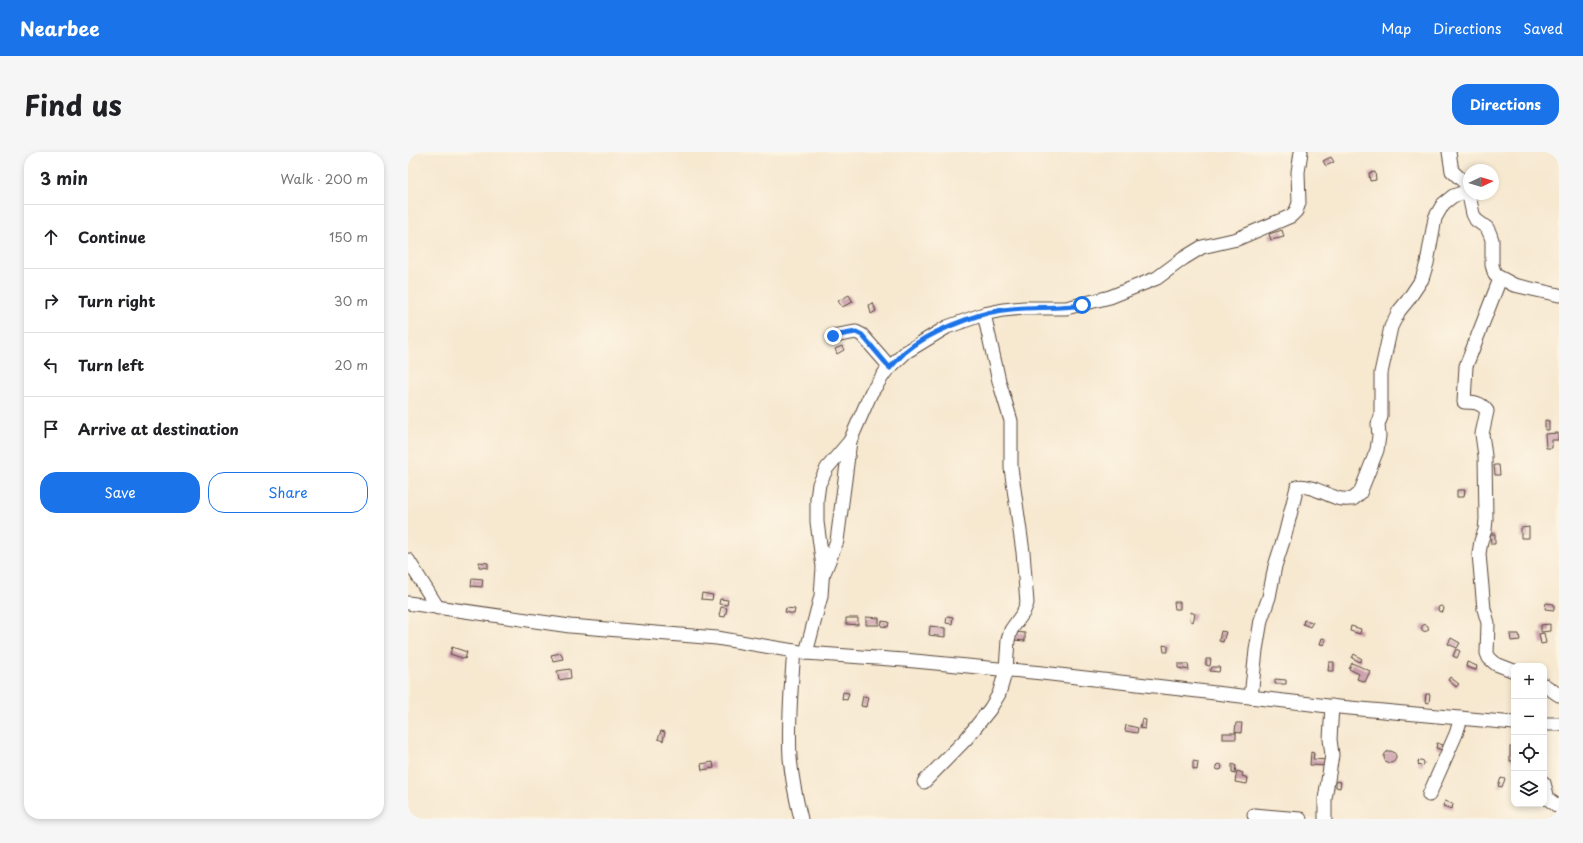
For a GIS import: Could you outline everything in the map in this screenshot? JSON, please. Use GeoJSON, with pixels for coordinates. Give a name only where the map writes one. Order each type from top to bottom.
{"type":"FeatureCollection","features":[{"type":"Feature","properties":{"kind":"street"},"geometry":{"type":"LineString","coordinates":[[822,577],[837,541],[850,441],[871,393],[890,368],[906,352],[925,339],[947,327],[984,314],[1024,308],[1066,308],[1110,297],[1156,278],[1202,247],[1237,240],[1291,216],[1296,211],[1299,203],[1298,172],[1301,152]]}},
{"type":"Feature","properties":{"kind":"street"},"geometry":{"type":"LineString","coordinates":[[1449,152],[1452,171],[1463,181]]}},
{"type":"Feature","properties":{"kind":"street"},"geometry":{"type":"LineString","coordinates":[[1251,697],[1261,620],[1269,598],[1275,566],[1285,535],[1297,488],[1298,486],[1302,486],[1339,499],[1353,499],[1360,493],[1377,450],[1379,436],[1378,424],[1381,417],[1381,373],[1391,327],[1399,311],[1422,279],[1427,263],[1435,218],[1443,204],[1453,196],[1463,193]]}},
{"type":"Feature","properties":{"kind":"street"},"geometry":{"type":"LineString","coordinates":[[1470,200],[1472,214],[1476,220],[1487,228],[1490,234],[1492,240],[1492,265],[1495,275],[1500,279],[1514,285],[1559,295]]}},
{"type":"Feature","properties":{"kind":"street"},"geometry":{"type":"LineString","coordinates":[[1500,279],[1466,366],[1464,402],[1477,403],[1487,411],[1482,434],[1485,456],[1486,518],[1485,530],[1481,541],[1479,554],[1484,609],[1488,623],[1487,653],[1489,658],[1496,664],[1511,670]]}},
{"type":"Feature","properties":{"kind":"street"},"geometry":{"type":"LineString","coordinates":[[924,782],[954,753],[980,723],[999,694],[1006,670],[1010,630],[1023,613],[1027,603],[1021,538],[1011,468],[1011,421],[999,381],[984,314]]}},
{"type":"Feature","properties":{"kind":"street"},"geometry":{"type":"LineString","coordinates":[[833,336],[856,332],[862,335],[890,368]]}},
{"type":"Feature","properties":{"kind":"street"},"geometry":{"type":"LineString","coordinates":[[801,819],[793,781],[790,757],[790,724],[800,652],[821,596],[821,545],[817,522],[817,499],[819,484],[827,468],[850,441]]}},
{"type":"Feature","properties":{"kind":"street"},"geometry":{"type":"LineString","coordinates":[[408,560],[438,608]]}},
{"type":"Feature","properties":{"kind":"street"},"geometry":{"type":"LineString","coordinates":[[408,603],[570,626],[717,638],[800,652],[1006,670],[1332,706],[1511,723]]}},
{"type":"Feature","properties":{"kind":"street"},"geometry":{"type":"LineString","coordinates":[[1547,687],[1559,695]]}},
{"type":"Feature","properties":{"kind":"street"},"geometry":{"type":"LineString","coordinates":[[1325,819],[1325,799],[1332,755],[1330,739],[1332,706]]}},
{"type":"Feature","properties":{"kind":"street"},"geometry":{"type":"LineString","coordinates":[[1429,794],[1456,734],[1461,718]]}},
{"type":"Feature","properties":{"kind":"street"},"geometry":{"type":"LineString","coordinates":[[1547,724],[1559,724]]}},
{"type":"Feature","properties":{"kind":"street"},"geometry":{"type":"LineString","coordinates":[[1547,795],[1548,799],[1559,807]]}},
{"type":"Feature","properties":{"kind":"street"},"geometry":{"type":"LineString","coordinates":[[1254,815],[1300,819]]}},
{"type":"Feature","properties":{"kind":"building"},"geometry":{"type":"Polygon","coordinates":[[[1331,157],[1334,162],[1326,166],[1323,161],[1331,157]]]}},
{"type":"Feature","properties":{"kind":"building"},"geometry":{"type":"Polygon","coordinates":[[[1375,172],[1376,180],[1370,181],[1369,173],[1375,172]]]}},
{"type":"Feature","properties":{"kind":"building"},"geometry":{"type":"Polygon","coordinates":[[[1282,230],[1284,237],[1271,240],[1269,234],[1282,230]]]}},
{"type":"Feature","properties":{"kind":"building"},"geometry":{"type":"Polygon","coordinates":[[[849,295],[853,302],[842,307],[838,301],[849,295]]]}},
{"type":"Feature","properties":{"kind":"building"},"geometry":{"type":"Polygon","coordinates":[[[873,303],[876,311],[871,314],[869,305],[873,303]]]}},
{"type":"Feature","properties":{"kind":"building"},"geometry":{"type":"Polygon","coordinates":[[[842,346],[844,350],[837,354],[835,349],[842,346]]]}},
{"type":"Feature","properties":{"kind":"building"},"geometry":{"type":"Polygon","coordinates":[[[1545,420],[1549,421],[1549,430],[1545,430],[1545,420]]]}},
{"type":"Feature","properties":{"kind":"building"},"geometry":{"type":"Polygon","coordinates":[[[1558,433],[1558,440],[1552,440],[1552,448],[1546,448],[1545,434],[1558,433]]]}},
{"type":"Feature","properties":{"kind":"building"},"geometry":{"type":"Polygon","coordinates":[[[1494,465],[1499,465],[1500,475],[1495,475],[1494,465]]]}},
{"type":"Feature","properties":{"kind":"building"},"geometry":{"type":"Polygon","coordinates":[[[1457,490],[1465,490],[1464,497],[1457,497],[1457,490]]]}},
{"type":"Feature","properties":{"kind":"building"},"geometry":{"type":"Polygon","coordinates":[[[1529,527],[1529,538],[1521,538],[1521,528],[1529,527]]]}},
{"type":"Feature","properties":{"kind":"building"},"geometry":{"type":"Polygon","coordinates":[[[1490,534],[1495,534],[1495,544],[1491,544],[1490,534]]]}},
{"type":"Feature","properties":{"kind":"building"},"geometry":{"type":"Polygon","coordinates":[[[479,562],[488,563],[488,568],[479,567],[479,562]]]}},
{"type":"Feature","properties":{"kind":"building"},"geometry":{"type":"Polygon","coordinates":[[[472,578],[483,579],[482,587],[471,586],[472,578]]]}},
{"type":"Feature","properties":{"kind":"building"},"geometry":{"type":"Polygon","coordinates":[[[702,593],[713,595],[712,600],[701,599],[702,593]]]}},
{"type":"Feature","properties":{"kind":"building"},"geometry":{"type":"Polygon","coordinates":[[[720,599],[728,600],[727,605],[719,604],[720,599]]]}},
{"type":"Feature","properties":{"kind":"building"},"geometry":{"type":"Polygon","coordinates":[[[1174,602],[1180,602],[1180,609],[1175,609],[1174,602]]]}},
{"type":"Feature","properties":{"kind":"building"},"geometry":{"type":"Polygon","coordinates":[[[1546,603],[1554,604],[1554,610],[1545,609],[1546,603]]]}},
{"type":"Feature","properties":{"kind":"building"},"geometry":{"type":"Polygon","coordinates":[[[1441,606],[1444,609],[1441,612],[1438,609],[1441,606]]]}},
{"type":"Feature","properties":{"kind":"building"},"geometry":{"type":"Polygon","coordinates":[[[721,607],[727,608],[725,617],[719,616],[721,607]]]}},
{"type":"Feature","properties":{"kind":"building"},"geometry":{"type":"Polygon","coordinates":[[[786,608],[795,609],[794,614],[785,612],[786,608]]]}},
{"type":"Feature","properties":{"kind":"building"},"geometry":{"type":"Polygon","coordinates":[[[1191,612],[1195,614],[1193,622],[1190,620],[1191,612]]]}},
{"type":"Feature","properties":{"kind":"building"},"geometry":{"type":"Polygon","coordinates":[[[947,616],[953,617],[952,624],[946,623],[947,616]]]}},
{"type":"Feature","properties":{"kind":"building"},"geometry":{"type":"Polygon","coordinates":[[[866,617],[879,618],[879,625],[866,625],[866,617]]]}},
{"type":"Feature","properties":{"kind":"building"},"geometry":{"type":"Polygon","coordinates":[[[846,618],[858,618],[858,625],[846,624],[846,618]]]}},
{"type":"Feature","properties":{"kind":"building"},"geometry":{"type":"Polygon","coordinates":[[[1304,620],[1313,622],[1310,627],[1303,624],[1304,620]]]}},
{"type":"Feature","properties":{"kind":"building"},"geometry":{"type":"Polygon","coordinates":[[[882,621],[889,622],[888,627],[881,626],[882,621]]]}},
{"type":"Feature","properties":{"kind":"building"},"geometry":{"type":"Polygon","coordinates":[[[1550,624],[1550,631],[1541,632],[1541,625],[1550,624]]]}},
{"type":"Feature","properties":{"kind":"building"},"geometry":{"type":"Polygon","coordinates":[[[1425,625],[1428,628],[1425,631],[1422,628],[1425,625]]]}},
{"type":"Feature","properties":{"kind":"building"},"geometry":{"type":"Polygon","coordinates":[[[930,626],[945,628],[945,637],[929,635],[930,626]]]}},
{"type":"Feature","properties":{"kind":"building"},"geometry":{"type":"Polygon","coordinates":[[[1351,626],[1361,629],[1360,634],[1350,631],[1351,626]]]}},
{"type":"Feature","properties":{"kind":"building"},"geometry":{"type":"Polygon","coordinates":[[[1221,631],[1226,632],[1223,642],[1219,641],[1221,631]]]}},
{"type":"Feature","properties":{"kind":"building"},"geometry":{"type":"Polygon","coordinates":[[[1014,632],[1025,633],[1025,641],[1014,640],[1014,632]]]}},
{"type":"Feature","properties":{"kind":"building"},"geometry":{"type":"Polygon","coordinates":[[[1544,633],[1546,643],[1541,644],[1539,634],[1544,633]]]}},
{"type":"Feature","properties":{"kind":"building"},"geometry":{"type":"Polygon","coordinates":[[[1510,634],[1519,634],[1520,640],[1511,641],[1510,634]]]}},
{"type":"Feature","properties":{"kind":"building"},"geometry":{"type":"Polygon","coordinates":[[[1322,638],[1326,639],[1324,645],[1320,644],[1322,638]]]}},
{"type":"Feature","properties":{"kind":"building"},"geometry":{"type":"Polygon","coordinates":[[[1451,638],[1460,643],[1457,648],[1448,644],[1451,638]]]}},
{"type":"Feature","properties":{"kind":"building"},"geometry":{"type":"Polygon","coordinates":[[[1163,645],[1168,646],[1168,652],[1164,652],[1163,645]]]}},
{"type":"Feature","properties":{"kind":"building"},"geometry":{"type":"Polygon","coordinates":[[[452,647],[467,652],[465,659],[450,654],[452,647]]]}},
{"type":"Feature","properties":{"kind":"building"},"geometry":{"type":"Polygon","coordinates":[[[1456,649],[1460,651],[1457,658],[1453,656],[1456,649]]]}},
{"type":"Feature","properties":{"kind":"building"},"geometry":{"type":"Polygon","coordinates":[[[561,653],[563,659],[553,661],[551,655],[561,653]]]}},
{"type":"Feature","properties":{"kind":"building"},"geometry":{"type":"Polygon","coordinates":[[[1354,654],[1362,659],[1360,662],[1352,658],[1354,654]]]}},
{"type":"Feature","properties":{"kind":"building"},"geometry":{"type":"Polygon","coordinates":[[[1206,659],[1211,659],[1210,666],[1206,665],[1206,659]]]}},
{"type":"Feature","properties":{"kind":"building"},"geometry":{"type":"Polygon","coordinates":[[[1329,662],[1334,662],[1334,671],[1328,671],[1329,662]]]}},
{"type":"Feature","properties":{"kind":"building"},"geometry":{"type":"Polygon","coordinates":[[[1467,662],[1477,666],[1476,670],[1466,667],[1467,662]]]}},
{"type":"Feature","properties":{"kind":"building"},"geometry":{"type":"Polygon","coordinates":[[[1352,663],[1370,671],[1365,682],[1357,679],[1359,674],[1349,669],[1352,663]]]}},
{"type":"Feature","properties":{"kind":"building"},"geometry":{"type":"Polygon","coordinates":[[[1178,664],[1188,664],[1189,670],[1178,668],[1178,664]]]}},
{"type":"Feature","properties":{"kind":"building"},"geometry":{"type":"Polygon","coordinates":[[[1212,667],[1220,667],[1219,672],[1210,671],[1212,667]]]}},
{"type":"Feature","properties":{"kind":"building"},"geometry":{"type":"Polygon","coordinates":[[[570,669],[571,678],[559,680],[557,671],[570,669]]]}},
{"type":"Feature","properties":{"kind":"building"},"geometry":{"type":"Polygon","coordinates":[[[1450,677],[1459,684],[1456,687],[1448,680],[1450,677]]]}},
{"type":"Feature","properties":{"kind":"building"},"geometry":{"type":"Polygon","coordinates":[[[1275,679],[1286,680],[1286,684],[1275,684],[1275,679]]]}},
{"type":"Feature","properties":{"kind":"building"},"geometry":{"type":"Polygon","coordinates":[[[843,692],[849,693],[847,700],[842,699],[843,692]]]}},
{"type":"Feature","properties":{"kind":"building"},"geometry":{"type":"Polygon","coordinates":[[[1426,694],[1430,694],[1429,703],[1425,702],[1426,694]]]}},
{"type":"Feature","properties":{"kind":"building"},"geometry":{"type":"Polygon","coordinates":[[[863,696],[868,697],[866,707],[861,706],[863,696]]]}},
{"type":"Feature","properties":{"kind":"building"},"geometry":{"type":"Polygon","coordinates":[[[1142,719],[1146,720],[1145,729],[1140,728],[1142,719]]]}},
{"type":"Feature","properties":{"kind":"building"},"geometry":{"type":"Polygon","coordinates":[[[1236,723],[1242,723],[1241,733],[1235,732],[1236,723]]]}},
{"type":"Feature","properties":{"kind":"building"},"geometry":{"type":"Polygon","coordinates":[[[1126,725],[1138,728],[1137,733],[1125,731],[1126,725]]]}},
{"type":"Feature","properties":{"kind":"building"},"geometry":{"type":"Polygon","coordinates":[[[661,731],[665,732],[663,741],[658,739],[661,731]]]}},
{"type":"Feature","properties":{"kind":"building"},"geometry":{"type":"Polygon","coordinates":[[[1223,733],[1236,733],[1236,739],[1223,739],[1223,733]]]}},
{"type":"Feature","properties":{"kind":"building"},"geometry":{"type":"Polygon","coordinates":[[[1437,743],[1443,745],[1442,750],[1436,748],[1437,743]]]}},
{"type":"Feature","properties":{"kind":"building"},"geometry":{"type":"Polygon","coordinates":[[[1510,747],[1511,747],[1511,761],[1510,747]]]}},
{"type":"Feature","properties":{"kind":"building"},"geometry":{"type":"Polygon","coordinates":[[[1390,751],[1394,753],[1396,757],[1394,761],[1390,763],[1386,761],[1384,757],[1386,753],[1390,751]]]}},
{"type":"Feature","properties":{"kind":"building"},"geometry":{"type":"Polygon","coordinates":[[[1311,752],[1314,753],[1313,759],[1328,760],[1328,766],[1310,765],[1311,752]]]}},
{"type":"Feature","properties":{"kind":"building"},"geometry":{"type":"Polygon","coordinates":[[[1421,760],[1424,763],[1421,766],[1418,763],[1421,760]]]}},
{"type":"Feature","properties":{"kind":"building"},"geometry":{"type":"Polygon","coordinates":[[[1193,761],[1198,762],[1197,770],[1193,769],[1193,761]]]}},
{"type":"Feature","properties":{"kind":"building"},"geometry":{"type":"Polygon","coordinates":[[[713,762],[714,768],[702,770],[701,764],[713,762]]]}},
{"type":"Feature","properties":{"kind":"building"},"geometry":{"type":"Polygon","coordinates":[[[1219,764],[1222,767],[1219,770],[1216,767],[1219,764]]]}},
{"type":"Feature","properties":{"kind":"building"},"geometry":{"type":"Polygon","coordinates":[[[1232,764],[1236,766],[1235,774],[1232,773],[1232,764]]]}},
{"type":"Feature","properties":{"kind":"building"},"geometry":{"type":"Polygon","coordinates":[[[1237,771],[1243,773],[1242,776],[1248,778],[1247,784],[1235,782],[1237,771]]]}},
{"type":"Feature","properties":{"kind":"building"},"geometry":{"type":"Polygon","coordinates":[[[1501,778],[1505,779],[1502,787],[1498,786],[1501,778]]]}},
{"type":"Feature","properties":{"kind":"building"},"geometry":{"type":"Polygon","coordinates":[[[1336,781],[1341,782],[1340,788],[1336,787],[1336,781]]]}},
{"type":"Feature","properties":{"kind":"building"},"geometry":{"type":"Polygon","coordinates":[[[1445,801],[1453,804],[1452,809],[1443,806],[1445,801]]]}},
{"type":"Feature","properties":{"kind":"route"},"geometry":{"type":"LineString","coordinates":[[833,336],[850,332],[856,332],[862,335],[890,368],[906,352],[925,339],[947,327],[984,314],[1024,308],[1066,308],[1082,305]]}}]}
